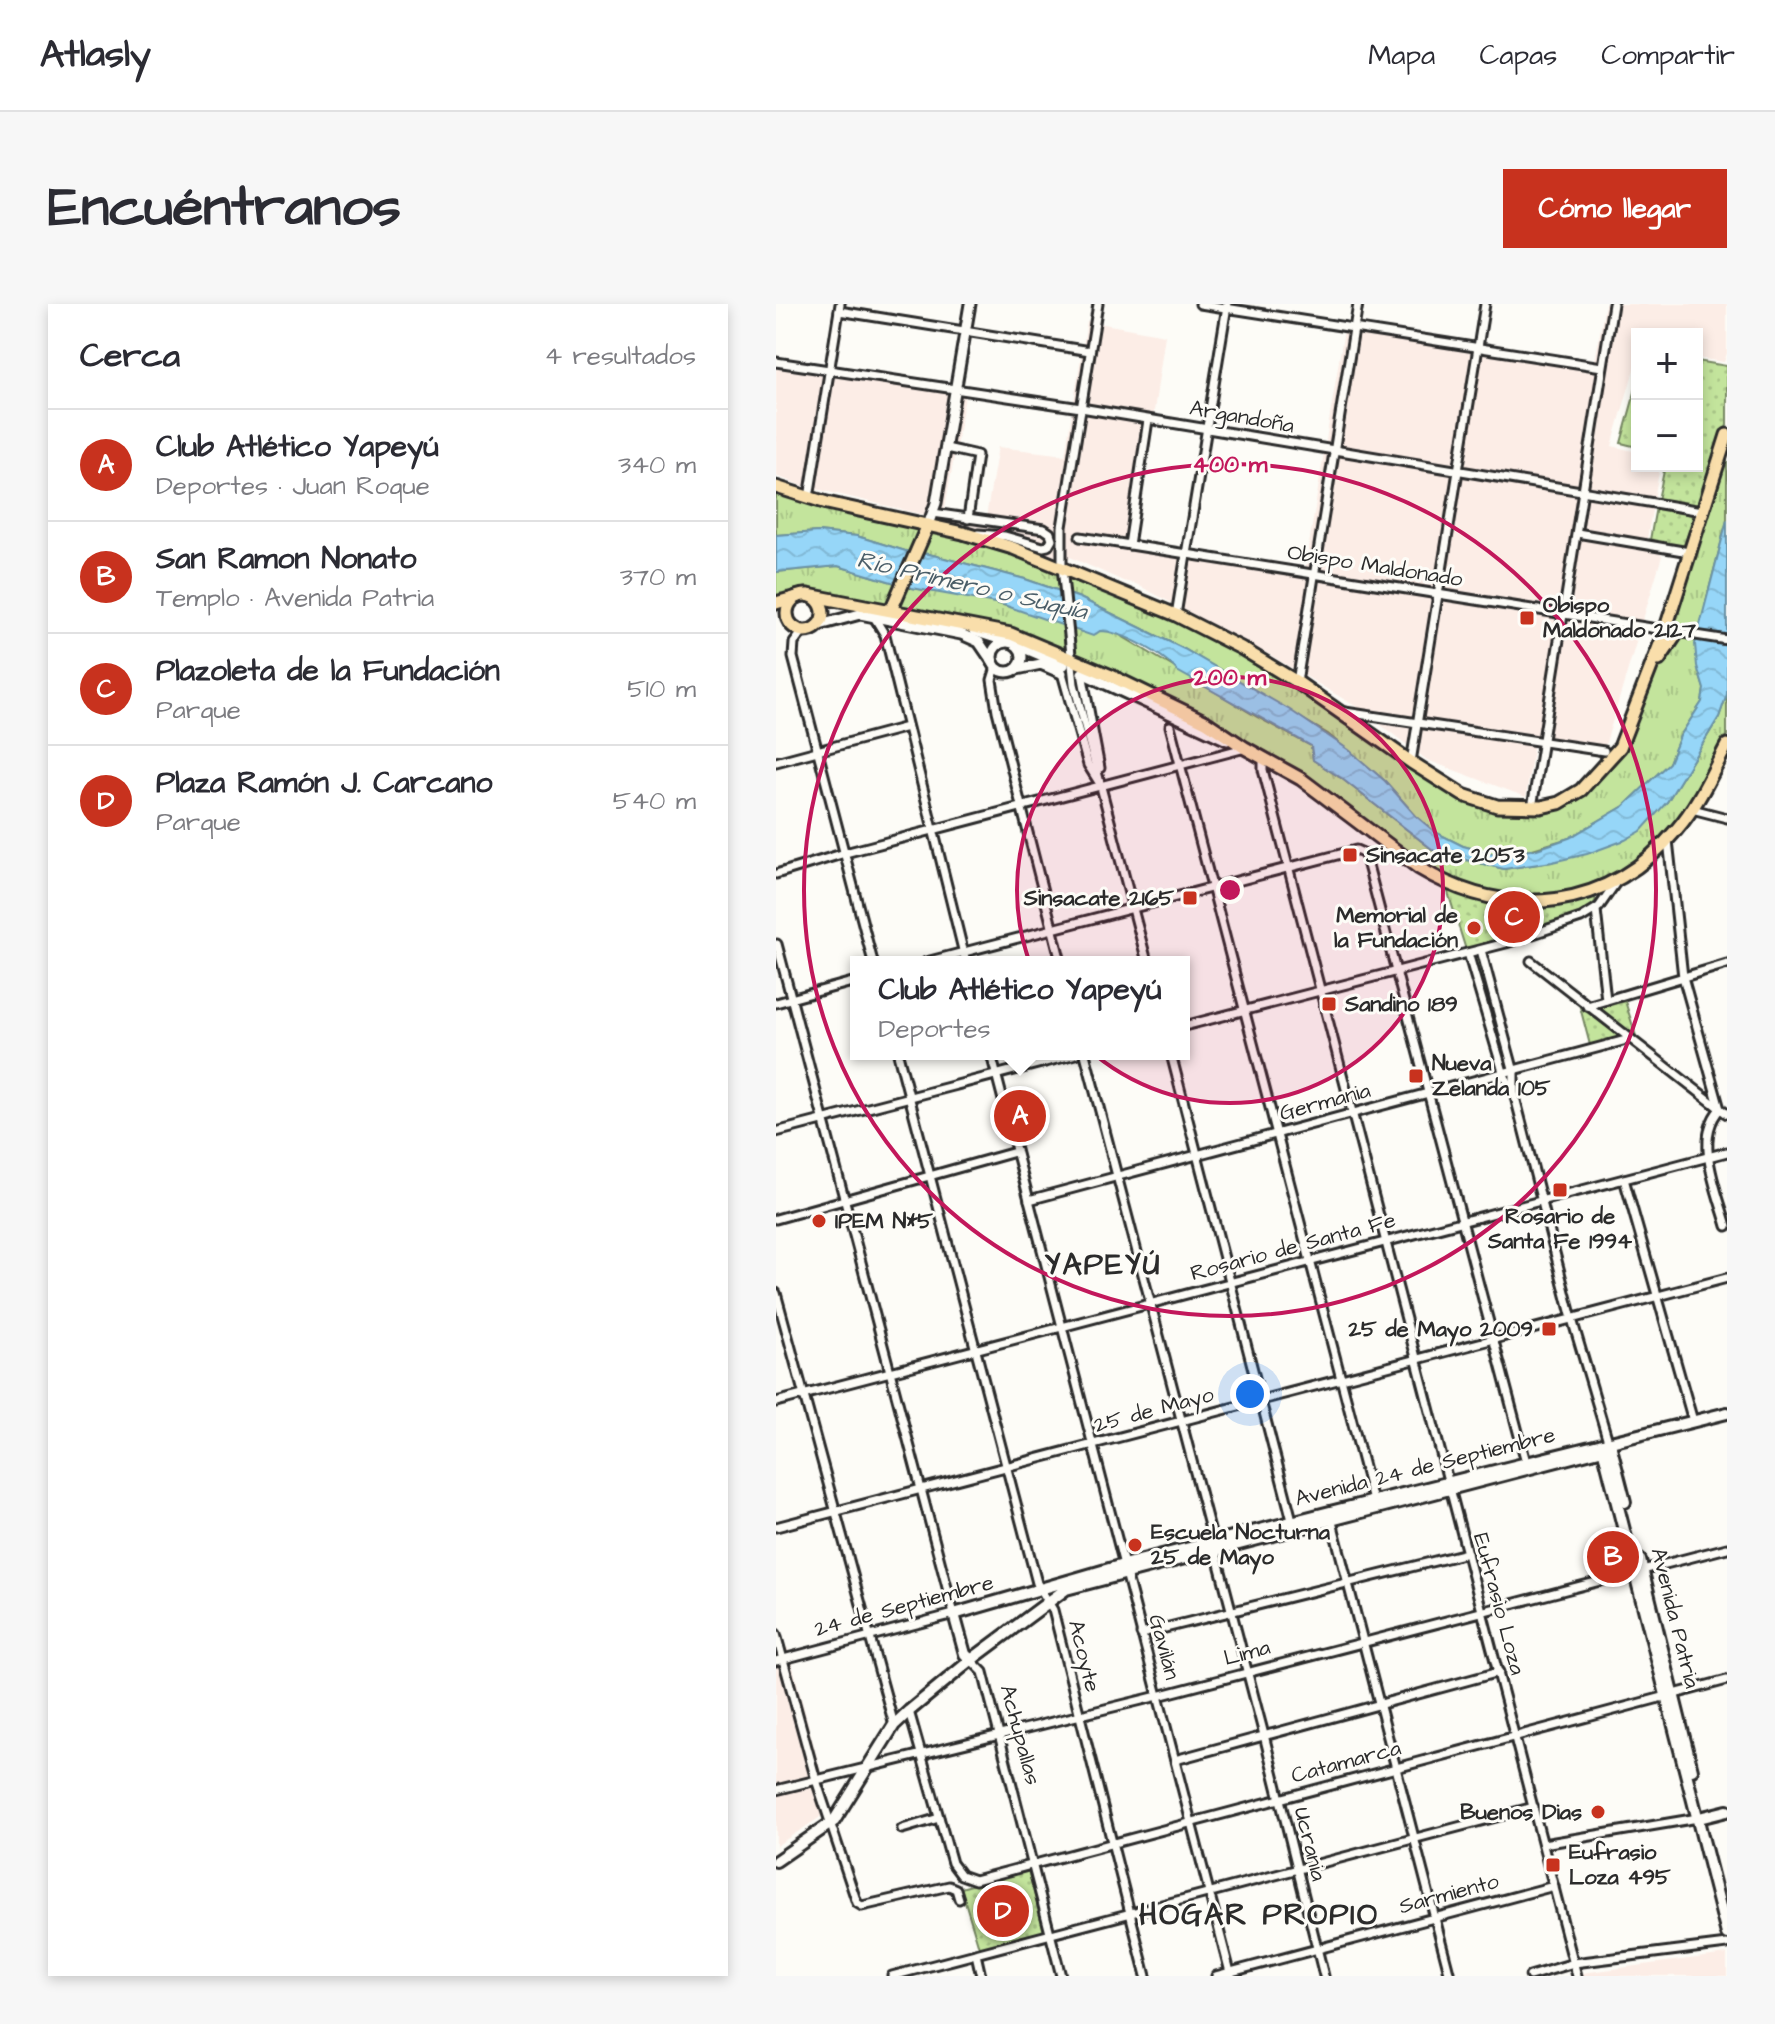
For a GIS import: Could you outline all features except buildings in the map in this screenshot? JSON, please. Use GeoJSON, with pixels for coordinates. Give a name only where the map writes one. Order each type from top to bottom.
{"type":"FeatureCollection","features":[{"type":"Feature","properties":{"kind":"main road"},"geometry":{"type":"LineString","coordinates":[[776,487],[809,498],[963,533],[1013,548],[1176,615],[1241,648],[1297,682],[1411,762],[1476,800],[1497,806],[1532,808],[1549,806],[1571,797],[1613,757],[1622,744],[1648,677],[1676,633],[1689,552],[1727,435]]}},
{"type":"Feature","properties":{"kind":"main road"},"geometry":{"type":"LineString","coordinates":[[891,610],[928,525]]}},
{"type":"Feature","properties":{"kind":"main road"},"geometry":{"type":"LineString","coordinates":[[776,603],[802,596],[1011,634],[1067,662],[1206,722],[1309,785],[1419,868],[1460,890],[1491,898],[1536,901],[1578,895],[1617,881],[1646,862],[1668,840],[1692,809],[1727,745]]}},
{"type":"Feature","properties":{"kind":"main road"},"geometry":{"type":"LineString","coordinates":[[802,596],[817,600],[823,610],[822,616],[810,628],[794,626],[788,616],[789,605],[802,596]]}},
{"type":"Feature","properties":{"kind":"main road","name":"Avenida 24 de Septiembre"},"geometry":{"type":"LineString","coordinates":[[1041,1591],[1727,1413]]}},
{"type":"Feature","properties":{"kind":"main road","name":"Avenida 24 de Septiembre"},"geometry":{"type":"LineString","coordinates":[[1331,1516],[1373,1501],[1448,1486],[1526,1462],[1604,1446]]}},
{"type":"Feature","properties":{"kind":"main road","name":"Avenida Patria"},"geometry":{"type":"LineString","coordinates":[[1604,1446],[1640,1571],[1727,1934]]}},
{"type":"Feature","properties":{"kind":"main road","name":"Avenida 24 de Septiembre"},"geometry":{"type":"LineString","coordinates":[[776,1861],[829,1825],[842,1810],[894,1725],[909,1711],[1049,1601],[1072,1586],[1124,1569]]}},
{"type":"Feature","properties":{"kind":"main road","name":"24 de Septiembre"},"geometry":{"type":"LineString","coordinates":[[954,1614],[1041,1591]]}},
{"type":"Feature","properties":{"kind":"main road","name":"Achupallas"},"geometry":{"type":"LineString","coordinates":[[954,1614],[965,1654],[971,1660]]}},
{"type":"Feature","properties":{"kind":"main road"},"geometry":{"type":"LineString","coordinates":[[1700,1818],[1727,1811]]}},
{"type":"Feature","properties":{"kind":"main road","name":"Avenida Patria"},"geometry":{"type":"LineString","coordinates":[[1700,1818],[1727,1907]]}},
{"type":"Feature","properties":{"kind":"street"},"geometry":{"type":"LineString","coordinates":[[928,525],[946,448],[970,304]]}},
{"type":"Feature","properties":{"kind":"street"},"geometry":{"type":"LineString","coordinates":[[1098,304],[1062,527],[1062,567],[1067,662],[1088,765],[1101,786]]}},
{"type":"Feature","properties":{"kind":"street"},"geometry":{"type":"LineString","coordinates":[[1200,304],[1602,367]]}},
{"type":"Feature","properties":{"kind":"street"},"geometry":{"type":"LineString","coordinates":[[1297,682],[1358,304]]}},
{"type":"Feature","properties":{"kind":"street"},"geometry":{"type":"LineString","coordinates":[[1411,762],[1485,304]]}},
{"type":"Feature","properties":{"kind":"street"},"geometry":{"type":"LineString","coordinates":[[1532,808],[1613,304]]}},
{"type":"Feature","properties":{"kind":"street"},"geometry":{"type":"LineString","coordinates":[[1176,615],[1227,306]]}},
{"type":"Feature","properties":{"kind":"street"},"geometry":{"type":"LineString","coordinates":[[809,498],[840,307],[1090,351]]}},
{"type":"Feature","properties":{"kind":"street","name":"Argandoña"},"geometry":{"type":"LineString","coordinates":[[776,362],[1081,408],[1702,511]]}},
{"type":"Feature","properties":{"kind":"street"},"geometry":{"type":"LineString","coordinates":[[1129,545],[1148,420]]}},
{"type":"Feature","properties":{"kind":"street"},"geometry":{"type":"LineString","coordinates":[[946,448],[977,455],[968,519]]}},
{"type":"Feature","properties":{"kind":"street"},"geometry":{"type":"LineString","coordinates":[[933,513],[1044,529],[1050,533],[1052,541],[1043,547],[996,535],[963,533]]}},
{"type":"Feature","properties":{"kind":"street"},"geometry":{"type":"LineString","coordinates":[[1577,533],[1689,552]]}},
{"type":"Feature","properties":{"kind":"street","name":"Obispo Maldonado"},"geometry":{"type":"LineString","coordinates":[[1080,537],[1727,640]]}},
{"type":"Feature","properties":{"kind":"street"},"geometry":{"type":"LineString","coordinates":[[871,956],[792,651],[796,639],[810,628],[854,615],[966,635],[979,642],[995,666],[1004,672],[1067,662]]}},
{"type":"Feature","properties":{"kind":"street"},"geometry":{"type":"LineString","coordinates":[[874,617],[885,635],[965,956]]}},
{"type":"Feature","properties":{"kind":"street"},"geometry":{"type":"LineString","coordinates":[[930,617],[1067,662]]}},
{"type":"Feature","properties":{"kind":"street"},"geometry":{"type":"LineString","coordinates":[[1005,641],[993,650],[994,695],[1060,956]]}},
{"type":"Feature","properties":{"kind":"street"},"geometry":{"type":"LineString","coordinates":[[1017,669],[1022,660],[1019,646]]}},
{"type":"Feature","properties":{"kind":"street"},"geometry":{"type":"LineString","coordinates":[[1067,662],[1145,956]]}},
{"type":"Feature","properties":{"kind":"street"},"geometry":{"type":"LineString","coordinates":[[1082,673],[1101,768],[1101,786]]}},
{"type":"Feature","properties":{"kind":"street"},"geometry":{"type":"LineString","coordinates":[[1082,673],[1245,748]]}},
{"type":"Feature","properties":{"kind":"street"},"geometry":{"type":"LineString","coordinates":[[1339,711],[1604,751]]}},
{"type":"Feature","properties":{"kind":"street"},"geometry":{"type":"LineString","coordinates":[[1170,726],[1373,1501]]}},
{"type":"Feature","properties":{"kind":"street"},"geometry":{"type":"LineString","coordinates":[[776,762],[907,727]]}},
{"type":"Feature","properties":{"kind":"street"},"geometry":{"type":"LineString","coordinates":[[776,874],[1245,748]]}},
{"type":"Feature","properties":{"kind":"street","name":"Eufrasio Loza"},"geometry":{"type":"LineString","coordinates":[[1263,758],[1263,770],[1288,868],[1577,1976]]}},
{"type":"Feature","properties":{"kind":"street"},"geometry":{"type":"LineString","coordinates":[[1692,809],[1727,818]]}},
{"type":"Feature","properties":{"kind":"street"},"geometry":{"type":"LineString","coordinates":[[1668,840],[1683,977],[1725,1110]]}},
{"type":"Feature","properties":{"kind":"street"},"geometry":{"type":"LineString","coordinates":[[949,956],[1356,850],[1365,854],[1526,1462]]}},
{"type":"Feature","properties":{"kind":"street"},"geometry":{"type":"LineString","coordinates":[[1190,1025],[1481,950],[1581,918],[1596,910],[1617,881]]}},
{"type":"Feature","properties":{"kind":"street"},"geometry":{"type":"LineString","coordinates":[[1596,910],[1606,1000]]}},
{"type":"Feature","properties":{"kind":"street","name":"Achupallas"},"geometry":{"type":"LineString","coordinates":[[777,944],[954,1614]]}},
{"type":"Feature","properties":{"kind":"street"},"geometry":{"type":"LineString","coordinates":[[1481,950],[1514,1072],[1514,1093]]}},
{"type":"Feature","properties":{"kind":"street"},"geometry":{"type":"LineString","coordinates":[[1468,953],[1504,1075],[1514,1093]]}},
{"type":"Feature","properties":{"kind":"street"},"geometry":{"type":"LineString","coordinates":[[1531,961],[1725,1110]]}},
{"type":"Feature","properties":{"kind":"street"},"geometry":{"type":"LineString","coordinates":[[1587,1006],[1727,964]]}},
{"type":"Feature","properties":{"kind":"street"},"geometry":{"type":"LineString","coordinates":[[776,1003],[850,983]]}},
{"type":"Feature","properties":{"kind":"street","name":"Germania"},"geometry":{"type":"LineString","coordinates":[[1029,1200],[1630,1039]]}},
{"type":"Feature","properties":{"kind":"street","name":"Acoyte"},"geometry":{"type":"LineString","coordinates":[[900,1060],[1041,1591],[1053,1610],[1146,1976]]}},
{"type":"Feature","properties":{"kind":"street","name":"Gavilán"},"geometry":{"type":"LineString","coordinates":[[992,1060],[1231,1974]]}},
{"type":"Feature","properties":{"kind":"street"},"geometry":{"type":"LineString","coordinates":[[776,1132],[1053,1060]]}},
{"type":"Feature","properties":{"kind":"street","name":"Ucrania"},"geometry":{"type":"LineString","coordinates":[[1087,1060],[1324,1976]]}},
{"type":"Feature","properties":{"kind":"street"},"geometry":{"type":"LineString","coordinates":[[1173,1060],[1294,1525]]}},
{"type":"Feature","properties":{"kind":"street","name":"Avenida Patria"},"geometry":{"type":"LineString","coordinates":[[1514,1093],[1604,1446]]}},
{"type":"Feature","properties":{"kind":"street"},"geometry":{"type":"LineString","coordinates":[[1725,1110],[1710,1124],[1710,1156],[1727,1226]]}},
{"type":"Feature","properties":{"kind":"street"},"geometry":{"type":"LineString","coordinates":[[776,1219],[1015,1152]]}},
{"type":"Feature","properties":{"kind":"street","name":"Rosario de Santa Fe"},"geometry":{"type":"LineString","coordinates":[[776,1402],[1727,1152]]}},
{"type":"Feature","properties":{"kind":"street"},"geometry":{"type":"LineString","coordinates":[[1624,1179],[1693,1421]]}},
{"type":"Feature","properties":{"kind":"street","name":"25 de Mayo"},"geometry":{"type":"LineString","coordinates":[[776,1527],[1727,1278]]}},
{"type":"Feature","properties":{"kind":"street"},"geometry":{"type":"LineString","coordinates":[[776,1293],[870,1635],[889,1716],[894,1725]]}},
{"type":"Feature","properties":{"kind":"street"},"geometry":{"type":"LineString","coordinates":[[1331,1516],[1450,1976]]}},
{"type":"Feature","properties":{"kind":"street","name":"Lima"},"geometry":{"type":"LineString","coordinates":[[776,1790],[1158,1696],[1727,1548]]}},
{"type":"Feature","properties":{"kind":"street"},"geometry":{"type":"LineString","coordinates":[[1141,1634],[1467,1553]]}},
{"type":"Feature","properties":{"kind":"street","name":"24 de Septiembre"},"geometry":{"type":"LineString","coordinates":[[779,1660],[954,1614]]}},
{"type":"Feature","properties":{"kind":"street"},"geometry":{"type":"LineString","coordinates":[[776,1634],[779,1660],[829,1825],[859,1906],[949,1886],[956,1889],[959,1899]]}},
{"type":"Feature","properties":{"kind":"street","name":"Achupallas"},"geometry":{"type":"LineString","coordinates":[[971,1660],[983,1672],[1061,1976]]}},
{"type":"Feature","properties":{"kind":"street"},"geometry":{"type":"LineString","coordinates":[[1175,1760],[1499,1672]]}},
{"type":"Feature","properties":{"kind":"street","name":"Catamarca"},"geometry":{"type":"LineString","coordinates":[[939,1818],[955,1868],[964,1878],[975,1880],[1727,1680]]}},
{"type":"Feature","properties":{"kind":"street"},"geometry":{"type":"LineString","coordinates":[[902,1829],[939,1818],[909,1711]]}},
{"type":"Feature","properties":{"kind":"street"},"geometry":{"type":"LineString","coordinates":[[892,1976],[1534,1807]]}},
{"type":"Feature","properties":{"kind":"street"},"geometry":{"type":"LineString","coordinates":[[1543,1844],[1700,1818]]}},
{"type":"Feature","properties":{"kind":"street","name":"Sarmiento"},"geometry":{"type":"LineString","coordinates":[[1216,1976],[1554,1886]]}},
{"type":"Feature","properties":{"kind":"street"},"geometry":{"type":"LineString","coordinates":[[1530,1976],[1574,1963],[1727,1944]]}},
{"type":"Feature","properties":{"kind":"street"},"geometry":{"type":"LineString","coordinates":[[976,1954],[981,1976]]}},
{"type":"Feature","properties":{"kind":"shaded area"},"geometry":{"type":"Polygon","coordinates":[[[1605,304],[1727,304],[1727,353],[1724,362],[1703,359],[1703,328],[1631,328],[1631,380],[1612,446],[1631,451],[1631,472],[1659,472],[1647,539],[1662,556],[1605,746],[1535,735],[1526,797],[1427,760],[1357,707],[1270,655],[1136,584],[1070,557],[1062,567],[929,516],[800,485],[776,476],[776,356],[967,385],[945,508],[986,517],[998,447],[1065,455],[1087,321],[1165,335],[1135,542],[1305,569],[1344,330],[1593,372],[1605,304]]]}},
{"type":"Feature","properties":{"kind":"shaded area"},"geometry":{"type":"Polygon","coordinates":[[[788,1648],[830,1807],[819,1818],[776,1846],[776,1651],[788,1648]]]}},
{"type":"Feature","properties":{"kind":"shaded area"},"geometry":{"type":"Polygon","coordinates":[[[1727,1954],[1727,1976],[1583,1976],[1582,1973],[1727,1954]]]}},
{"type":"Feature","properties":{"kind":"green space"},"geometry":{"type":"Polygon","coordinates":[[[1703,362],[1727,366],[1727,425],[1697,506],[1658,500],[1664,472],[1703,472],[1703,362]]]}},
{"type":"Feature","properties":{"kind":"green space"},"geometry":{"type":"Polygon","coordinates":[[[1631,407],[1631,446],[1621,443],[1631,407]]]}},
{"type":"Feature","properties":{"kind":"green space"},"geometry":{"type":"Polygon","coordinates":[[[1727,435],[1727,520],[1706,601],[1700,676],[1704,689],[1702,702],[1680,736],[1669,763],[1624,806],[1569,838],[1516,854],[1497,855],[1463,846],[1435,832],[1385,781],[1328,734],[1184,649],[1080,598],[1025,579],[929,554],[912,553],[857,536],[818,532],[776,535],[776,487],[1013,548],[1241,648],[1476,800],[1559,803],[1620,747],[1727,435]]]}},
{"type":"Feature","properties":{"kind":"green space"},"geometry":{"type":"Polygon","coordinates":[[[1656,507],[1696,514],[1683,547],[1650,540],[1656,507]]]}},
{"type":"Feature","properties":{"kind":"green space"},"geometry":{"type":"Polygon","coordinates":[[[838,566],[912,588],[976,598],[1100,631],[1113,631],[1311,746],[1313,760],[1437,853],[1504,869],[1552,862],[1667,802],[1719,717],[1727,694],[1727,745],[1692,809],[1617,881],[1536,901],[1460,890],[1293,774],[1011,634],[812,597],[797,597],[776,603],[776,572],[838,566]]]}},
{"type":"Feature","properties":{"kind":"green space"},"geometry":{"type":"Polygon","coordinates":[[[1446,886],[1474,897],[1592,895],[1596,900],[1589,908],[1557,924],[1466,950],[1446,886]]]}},
{"type":"Feature","properties":{"kind":"green space"},"geometry":{"type":"Polygon","coordinates":[[[1478,955],[1513,1070],[1507,1072],[1472,956],[1478,955]]]}},
{"type":"Feature","properties":{"kind":"green space"},"geometry":{"type":"Polygon","coordinates":[[[1625,1001],[1636,1036],[1596,1009],[1625,1001]]]}},
{"type":"Feature","properties":{"kind":"green space"},"geometry":{"type":"Polygon","coordinates":[[[1580,1007],[1621,1037],[1590,1045],[1580,1007]]]}},
{"type":"Feature","properties":{"kind":"green space"},"geometry":{"type":"Polygon","coordinates":[[[1028,1869],[1045,1935],[980,1951],[961,1888],[1028,1869]]]}},
{"type":"Feature","properties":{"kind":"water","name":"Río Primero o Suquía"},"geometry":{"type":"Polygon","coordinates":[[[1727,520],[1727,694],[1719,717],[1667,802],[1641,831],[1625,840],[1587,854],[1504,869],[1437,853],[1313,760],[1311,746],[1177,671],[1152,651],[1130,639],[1100,631],[1093,636],[1001,604],[912,588],[838,566],[776,572],[776,535],[818,532],[857,536],[912,553],[929,554],[1025,579],[1080,598],[1184,649],[1290,710],[1349,750],[1385,781],[1435,832],[1463,846],[1497,855],[1537,849],[1569,838],[1624,806],[1669,763],[1680,736],[1702,702],[1704,689],[1695,644],[1727,520]]]}},
{"type":"Feature","properties":{"kind":"place","name":"Obispo Maldonado 2127"},"geometry":{"type":"Point","coordinates":[1527,618]}},
{"type":"Feature","properties":{"kind":"place","name":"Sinsacate 2053"},"geometry":{"type":"Point","coordinates":[1350,855]}},
{"type":"Feature","properties":{"kind":"place","name":"Sinsacate 2165"},"geometry":{"type":"Point","coordinates":[1190,898]}},
{"type":"Feature","properties":{"kind":"place","name":"Plazoleta de la Fundación"},"geometry":{"type":"Point","coordinates":[1514,917]}},
{"type":"Feature","properties":{"kind":"place","name":"Memorial de la Fundación"},"geometry":{"type":"Point","coordinates":[1474,928]}},
{"type":"Feature","properties":{"kind":"place","name":"Sandino 189"},"geometry":{"type":"Point","coordinates":[1329,1004]}},
{"type":"Feature","properties":{"kind":"place","name":"Nueva Zelanda 105"},"geometry":{"type":"Point","coordinates":[1416,1076]}},
{"type":"Feature","properties":{"kind":"place","name":"Club Atlético Yapeyú"},"geometry":{"type":"Point","coordinates":[1020,1116]}},
{"type":"Feature","properties":{"kind":"place","name":"Rosario de Santa Fe 1994"},"geometry":{"type":"Point","coordinates":[1560,1190]}},
{"type":"Feature","properties":{"kind":"place","name":"IPEM N*5"},"geometry":{"type":"Point","coordinates":[819,1221]}},
{"type":"Feature","properties":{"kind":"place","name":"25 de Mayo 2009"},"geometry":{"type":"Point","coordinates":[1549,1329]}},
{"type":"Feature","properties":{"kind":"place","name":"Escuela Nocturna 25 de Mayo"},"geometry":{"type":"Point","coordinates":[1135,1545]}},
{"type":"Feature","properties":{"kind":"place","name":"San Ramon Nonato"},"geometry":{"type":"Point","coordinates":[1613,1557]}},
{"type":"Feature","properties":{"kind":"place","name":"Buenos Dias"},"geometry":{"type":"Point","coordinates":[1598,1812]}},
{"type":"Feature","properties":{"kind":"place","name":"Eufrasio Loza 495"},"geometry":{"type":"Point","coordinates":[1553,1865]}},
{"type":"Feature","properties":{"kind":"place","name":"Plaza Ramón J. Carcano"},"geometry":{"type":"Point","coordinates":[1003,1911]}},
{"type":"Feature","properties":{"kind":"district","name":"YAPEYÚ"},"geometry":{"type":"Point","coordinates":[1103,1265]}},
{"type":"Feature","properties":{"kind":"district","name":"HOGAR PROPIO"},"geometry":{"type":"Point","coordinates":[1259,1915]}}]}
